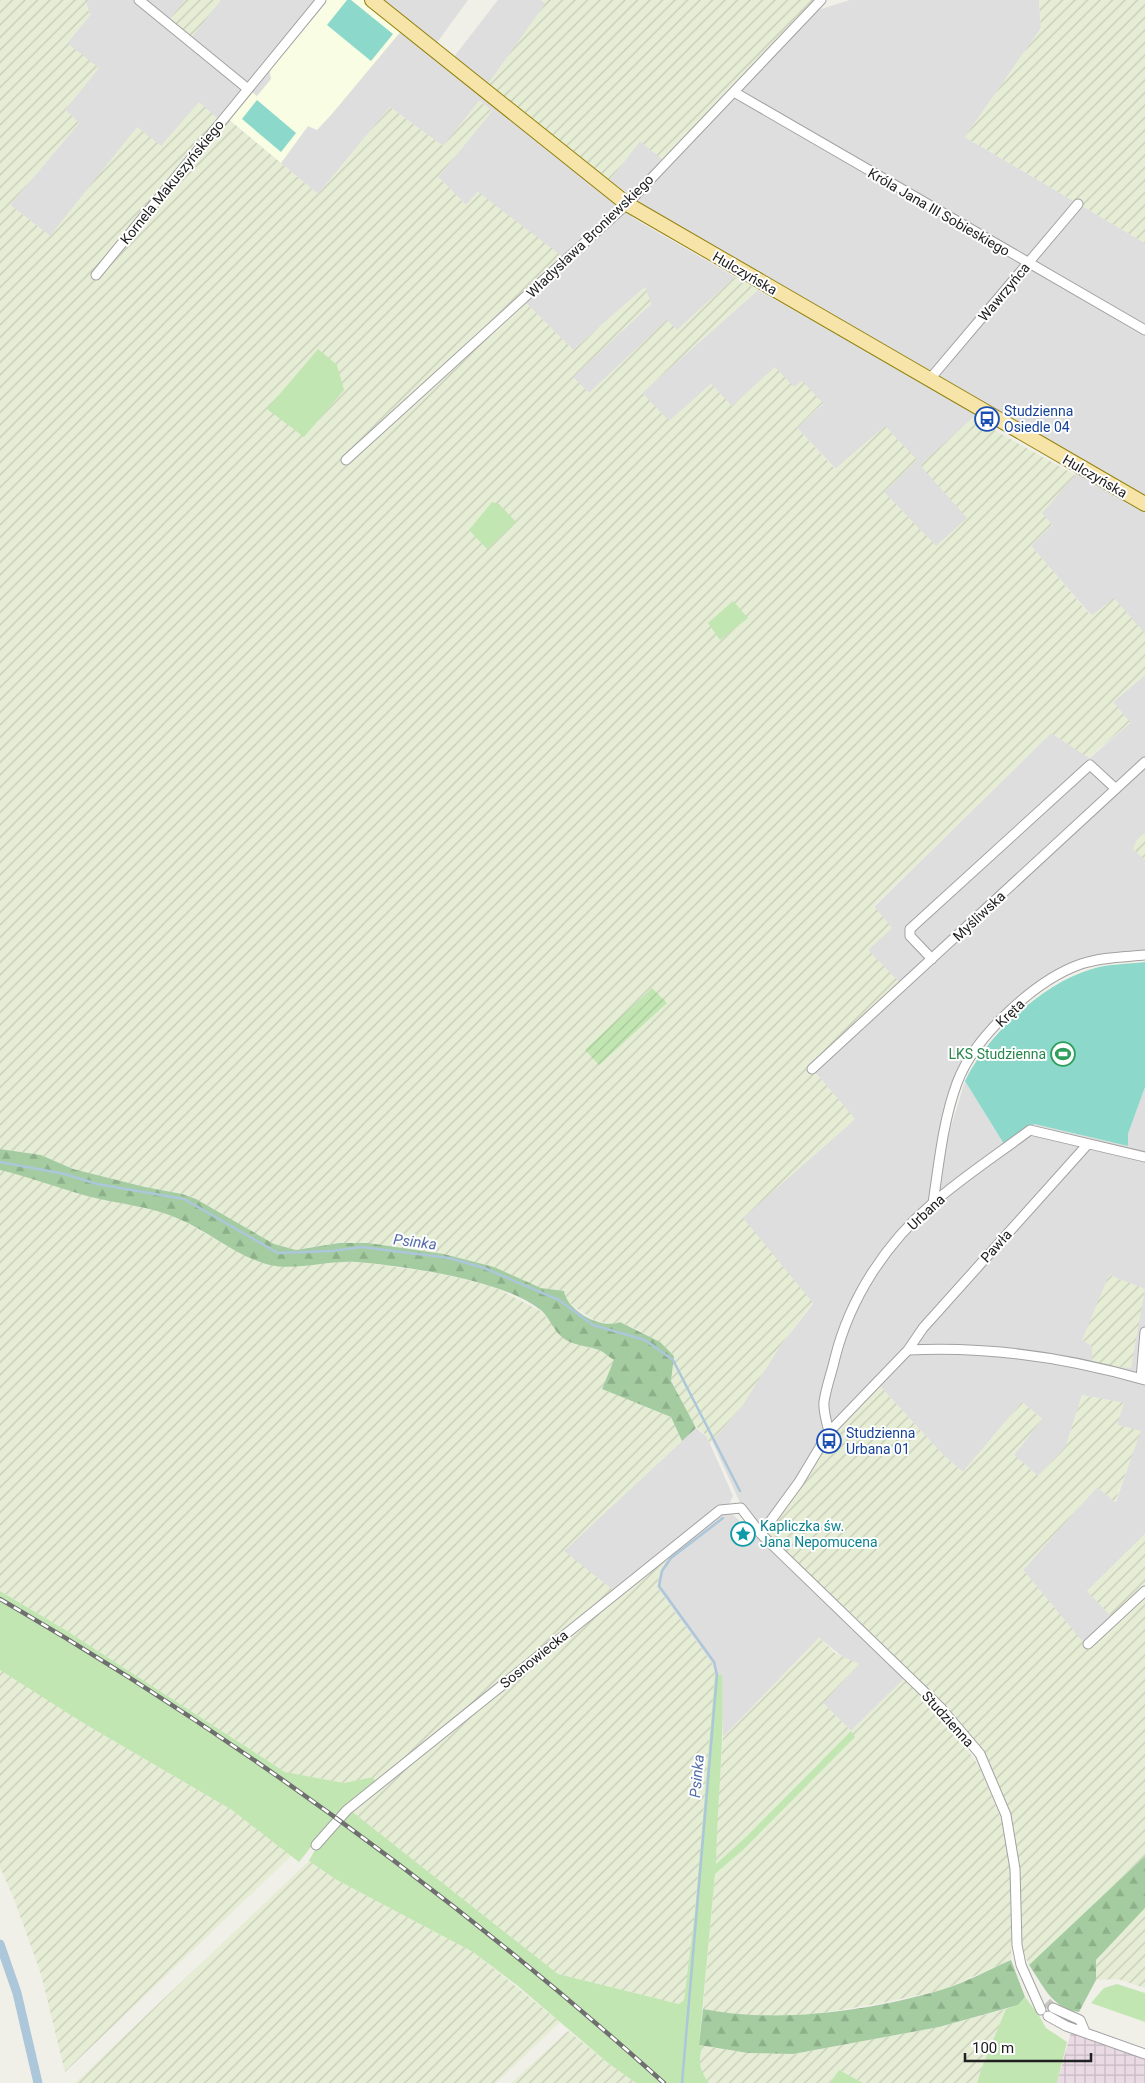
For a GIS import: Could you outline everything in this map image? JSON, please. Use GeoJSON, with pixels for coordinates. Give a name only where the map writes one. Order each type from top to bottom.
{"type":"FeatureCollection","features":[{"type":"Feature","properties":{"kind":"main road","name":"Hulczyńska"},"geometry":{"type":"LineString","coordinates":[[372,0],[627,204],[1145,504]]}},
{"type":"Feature","properties":{"kind":"street"},"geometry":{"type":"LineString","coordinates":[[139,0],[248,89]]}},
{"type":"Feature","properties":{"kind":"street","name":"Kornela Makuszyńskiego"},"geometry":{"type":"LineString","coordinates":[[96,275],[321,0]]}},
{"type":"Feature","properties":{"kind":"street","name":"Władysława Broniewskiego"},"geometry":{"type":"LineString","coordinates":[[346,460],[627,204],[821,0]]}},
{"type":"Feature","properties":{"kind":"street","name":"Króla Jana III Sobieskiego"},"geometry":{"type":"LineString","coordinates":[[734,92],[1145,330]]}},
{"type":"Feature","properties":{"kind":"street","name":"Wawrzyńca"},"geometry":{"type":"LineString","coordinates":[[929,380],[1078,204]]}},
{"type":"Feature","properties":{"kind":"street","name":"Myśliwska"},"geometry":{"type":"LineString","coordinates":[[812,1068],[1145,762]]}},
{"type":"Feature","properties":{"kind":"street"},"geometry":{"type":"LineString","coordinates":[[932,959],[910,936],[910,928],[1090,765],[1116,790]]}},
{"type":"Feature","properties":{"kind":"street","name":"Kręta"},"geometry":{"type":"LineString","coordinates":[[933,1203],[944,1133],[957,1083],[968,1061],[982,1042],[1026,998],[1068,969],[1097,960],[1145,954]]}},
{"type":"Feature","properties":{"kind":"street","name":"Urbana"},"geometry":{"type":"LineString","coordinates":[[829,1432],[824,1403],[840,1338],[850,1312],[866,1283],[885,1256],[909,1227],[933,1203],[1030,1130],[1087,1145],[1145,1157]]}},
{"type":"Feature","properties":{"kind":"street","name":"Pawła"},"geometry":{"type":"LineString","coordinates":[[761,1534],[799,1482],[829,1432],[908,1350],[923,1328],[1087,1145]]}},
{"type":"Feature","properties":{"kind":"street"},"geometry":{"type":"LineString","coordinates":[[908,1350],[943,1348],[1026,1354],[1143,1380],[1145,1332]]}},
{"type":"Feature","properties":{"kind":"street","name":"Studzienna"},"geometry":{"type":"LineString","coordinates":[[741,1508],[761,1534],[941,1708],[980,1754],[1006,1816],[1015,1869],[1017,1946],[1020,1965],[1034,1993],[1047,2009],[1080,2020],[1085,2032],[1145,2054]]}},
{"type":"Feature","properties":{"kind":"street","name":"Sosnowiecka"},"geometry":{"type":"LineString","coordinates":[[316,1845],[347,1810],[720,1510],[741,1508]]}},
{"type":"Feature","properties":{"kind":"street"},"geometry":{"type":"LineString","coordinates":[[1088,1644],[1145,1591]]}},
{"type":"Feature","properties":{"kind":"shaded area"},"geometry":{"type":"Polygon","coordinates":[[[0,0],[89,0],[86,4],[90,15],[67,43],[99,68],[65,110],[79,123],[10,205],[50,236],[137,127],[161,146],[199,102],[224,124],[228,119],[318,194],[390,107],[443,146],[479,101],[492,111],[438,177],[466,205],[478,192],[563,257],[525,302],[573,350],[645,287],[651,304],[573,377],[589,393],[667,320],[677,330],[735,277],[758,290],[642,393],[669,421],[711,384],[732,406],[775,367],[794,387],[802,381],[823,403],[797,428],[835,469],[885,426],[917,460],[884,492],[936,546],[967,518],[920,465],[977,414],[979,422],[1075,475],[1042,513],[1052,525],[1031,546],[1091,616],[1114,598],[1145,634],[1145,675],[1113,702],[1130,722],[1089,758],[1051,733],[874,906],[892,928],[868,950],[900,983],[861,1022],[808,1064],[855,1119],[743,1218],[813,1303],[780,1346],[742,1406],[710,1443],[704,1433],[693,1424],[671,1381],[674,1355],[642,1332],[620,1322],[613,1325],[594,1320],[565,1298],[563,1291],[541,1288],[494,1267],[445,1254],[368,1243],[339,1243],[296,1250],[274,1244],[196,1199],[182,1194],[73,1169],[41,1155],[0,1149],[0,0]]]}},
{"type":"Feature","properties":{"kind":"shaded area"},"geometry":{"type":"Polygon","coordinates":[[[89,0],[364,0],[615,200],[633,218],[735,277],[677,331],[667,321],[589,393],[572,377],[651,304],[645,287],[573,350],[525,302],[478,192],[466,205],[438,177],[492,111],[480,101],[443,146],[390,107],[318,194],[229,120],[161,146],[137,128],[51,237],[10,205],[79,123],[65,110],[67,43],[90,15],[86,3],[89,0]]]}},
{"type":"Feature","properties":{"kind":"shaded area"},"geometry":{"type":"Polygon","coordinates":[[[185,0],[221,0],[191,38],[169,20],[185,0]]]}},
{"type":"Feature","properties":{"kind":"shaded area"},"geometry":{"type":"Polygon","coordinates":[[[324,0],[364,0],[402,30],[317,130],[308,126],[281,163],[228,119],[252,92],[257,96],[271,79],[269,68],[324,0]]]}},
{"type":"Feature","properties":{"kind":"shaded area"},"geometry":{"type":"Polygon","coordinates":[[[347,0],[351,0],[393,34],[371,61],[327,25],[347,0]]]}},
{"type":"Feature","properties":{"kind":"shaded area"},"geometry":{"type":"Polygon","coordinates":[[[377,0],[468,0],[436,44],[377,0]]]}},
{"type":"Feature","properties":{"kind":"shaded area"},"geometry":{"type":"Polygon","coordinates":[[[498,0],[541,0],[546,4],[488,84],[453,58],[498,0]]]}},
{"type":"Feature","properties":{"kind":"shaded area"},"geometry":{"type":"Polygon","coordinates":[[[541,0],[816,0],[664,161],[640,141],[610,180],[488,84],[545,4],[541,0]]]}},
{"type":"Feature","properties":{"kind":"shaded area"},"geometry":{"type":"Polygon","coordinates":[[[850,0],[1039,0],[1041,28],[965,137],[1145,243],[1145,498],[688,232],[641,203],[610,180],[640,141],[664,160],[818,10],[850,0]]]}},
{"type":"Feature","properties":{"kind":"shaded area"},"geometry":{"type":"Polygon","coordinates":[[[1039,0],[1145,0],[1145,243],[965,137],[1041,28],[1039,0]]]}},
{"type":"Feature","properties":{"kind":"shaded area"},"geometry":{"type":"Polygon","coordinates":[[[257,100],[296,133],[281,152],[242,119],[257,100]]]}},
{"type":"Feature","properties":{"kind":"shaded area"},"geometry":{"type":"Polygon","coordinates":[[[758,290],[977,414],[968,518],[936,547],[884,492],[917,460],[836,469],[797,428],[823,404],[794,388],[731,406],[711,384],[669,422],[642,393],[758,290]]]}},
{"type":"Feature","properties":{"kind":"shaded area"},"geometry":{"type":"Polygon","coordinates":[[[1076,473],[1145,509],[1145,634],[1137,625],[1092,616],[1031,546],[1052,525],[1041,513],[1076,473]]]}},
{"type":"Feature","properties":{"kind":"shaded area"},"geometry":{"type":"Polygon","coordinates":[[[1145,675],[1145,951],[1084,957],[1046,975],[1011,1004],[979,1037],[959,1069],[941,1133],[929,1199],[965,1081],[1004,1144],[1034,1124],[1128,1146],[1128,1134],[1145,1087],[1145,1534],[1088,1591],[1117,1622],[1088,1649],[1023,1570],[1097,1487],[1116,1502],[1140,1431],[1117,1425],[1123,1403],[1082,1395],[1066,1446],[1038,1476],[1014,1455],[1042,1419],[1022,1402],[963,1472],[944,1456],[879,1385],[832,1436],[822,1430],[821,1442],[797,1481],[760,1531],[742,1507],[712,1441],[742,1406],[780,1346],[813,1304],[742,1218],[855,1119],[808,1064],[860,1022],[874,907],[1051,733],[1090,758],[1130,723],[1113,702],[1145,675]]]}},
{"type":"Feature","properties":{"kind":"shaded area"},"geometry":{"type":"Polygon","coordinates":[[[1145,833],[1145,860],[1133,849],[1137,839],[1145,833]]]}},
{"type":"Feature","properties":{"kind":"shaded area","name":"LKS Studzienna"},"geometry":{"type":"Polygon","coordinates":[[[1145,962],[1145,1087],[1128,1134],[1128,1146],[1034,1124],[1004,1144],[965,1081],[987,1046],[1018,1013],[1036,998],[1073,976],[1098,967],[1145,962]]]}},
{"type":"Feature","properties":{"kind":"shaded area"},"geometry":{"type":"Polygon","coordinates":[[[0,1170],[25,1175],[99,1198],[158,1211],[180,1219],[227,1246],[270,1265],[300,1266],[324,1262],[359,1262],[437,1273],[492,1286],[542,1312],[547,1318],[590,1348],[600,1350],[615,1360],[602,1389],[671,1417],[682,1441],[564,1551],[614,1591],[375,1781],[373,1777],[344,1783],[285,1772],[67,1631],[0,1591],[0,1170]]]}},
{"type":"Feature","properties":{"kind":"shaded area"},"geometry":{"type":"Polygon","coordinates":[[[1109,1275],[1145,1289],[1131,1368],[1092,1364],[1092,1346],[1082,1340],[1109,1275]]]}},
{"type":"Feature","properties":{"kind":"shaded area"},"geometry":{"type":"Polygon","coordinates":[[[879,1385],[944,1456],[963,1472],[1022,1402],[1042,1419],[1014,1455],[1038,1476],[1066,1446],[1082,1395],[1124,1403],[1117,1425],[1141,1431],[1115,1502],[1097,1487],[1023,1570],[1088,1648],[1116,1622],[1087,1591],[1145,1534],[1145,1856],[1029,1965],[1020,1945],[1017,1849],[1008,1809],[988,1764],[950,1710],[848,1610],[765,1534],[802,1483],[832,1436],[879,1385]]]}},
{"type":"Feature","properties":{"kind":"shaded area"},"geometry":{"type":"Polygon","coordinates":[[[696,1428],[707,1437],[733,1496],[727,1508],[614,1591],[563,1551],[696,1428]]]}},
{"type":"Feature","properties":{"kind":"shaded area"},"geometry":{"type":"Polygon","coordinates":[[[724,1511],[730,1512],[905,1678],[851,1731],[823,1703],[847,1660],[819,1638],[723,1737],[722,1675],[715,1674],[712,1663],[657,1587],[660,1571],[670,1554],[724,1511]]]}},
{"type":"Feature","properties":{"kind":"shaded area"},"geometry":{"type":"Polygon","coordinates":[[[670,1554],[660,1571],[657,1587],[712,1663],[715,1674],[695,1911],[684,2000],[679,2004],[558,1974],[350,1810],[601,1612],[670,1554]]]}},
{"type":"Feature","properties":{"kind":"shaded area"},"geometry":{"type":"Polygon","coordinates":[[[819,1638],[835,1653],[859,1664],[823,1703],[851,1731],[905,1678],[947,1720],[980,1768],[1001,1819],[1012,1870],[1011,1960],[942,1990],[811,2015],[773,2017],[726,2014],[703,2009],[715,1874],[743,1850],[855,1737],[817,1764],[747,1836],[715,1865],[717,1806],[723,1737],[819,1638]]]}},
{"type":"Feature","properties":{"kind":"shaded area"},"geometry":{"type":"Polygon","coordinates":[[[0,1668],[85,1724],[232,1810],[292,1855],[65,2072],[41,1974],[14,1899],[0,1867],[0,1668]]]}},
{"type":"Feature","properties":{"kind":"shaded area"},"geometry":{"type":"Polygon","coordinates":[[[309,1861],[337,1880],[473,1952],[560,2022],[496,2083],[75,2083],[309,1861]]]}},
{"type":"Feature","properties":{"kind":"shaded area"},"geometry":{"type":"Polygon","coordinates":[[[1145,1908],[1145,1988],[1118,1979],[1096,1980],[1096,1960],[1145,1908]]]}},
{"type":"Feature","properties":{"kind":"shaded area"},"geometry":{"type":"Polygon","coordinates":[[[1006,2009],[977,2083],[863,2083],[839,2070],[830,2083],[709,2083],[701,2073],[699,2055],[703,2046],[748,2053],[793,2054],[939,2027],[1006,2009]]]}},
{"type":"Feature","properties":{"kind":"shaded area"},"geometry":{"type":"Polygon","coordinates":[[[568,2031],[608,2063],[636,2083],[511,2083],[568,2031]]]}},
{"type":"Feature","properties":{"kind":"shaded area"},"geometry":{"type":"Polygon","coordinates":[[[1071,2032],[1145,2058],[1145,2083],[1057,2083],[1071,2032]]]}},
{"type":"Feature","properties":{"kind":"green space"},"geometry":{"type":"Polygon","coordinates":[[[318,349],[337,365],[344,390],[304,437],[267,409],[318,349]]]}},
{"type":"Feature","properties":{"kind":"green space"},"geometry":{"type":"Polygon","coordinates":[[[492,502],[499,504],[516,522],[487,549],[469,530],[492,502]]]}},
{"type":"Feature","properties":{"kind":"green space"},"geometry":{"type":"Polygon","coordinates":[[[733,601],[748,618],[720,640],[708,623],[733,601]]]}},
{"type":"Feature","properties":{"kind":"green space"},"geometry":{"type":"Polygon","coordinates":[[[652,988],[667,1003],[599,1065],[585,1050],[652,988]]]}},
{"type":"Feature","properties":{"kind":"green space"},"geometry":{"type":"Polygon","coordinates":[[[0,1149],[41,1155],[73,1169],[182,1194],[196,1199],[274,1244],[296,1250],[339,1243],[368,1243],[444,1254],[494,1267],[541,1288],[564,1291],[571,1305],[586,1317],[604,1323],[613,1324],[620,1322],[660,1342],[674,1356],[671,1381],[696,1428],[682,1441],[671,1417],[602,1389],[614,1360],[599,1350],[574,1344],[566,1340],[558,1334],[542,1311],[526,1300],[505,1291],[454,1276],[377,1264],[346,1262],[290,1267],[270,1265],[246,1256],[190,1224],[168,1215],[145,1208],[87,1196],[0,1170],[0,1149]]]}},
{"type":"Feature","properties":{"kind":"green space"},"geometry":{"type":"Polygon","coordinates":[[[0,1591],[67,1631],[285,1772],[344,1783],[373,1777],[375,1781],[329,1824],[299,1862],[232,1810],[85,1724],[0,1670],[0,1591]]]}},
{"type":"Feature","properties":{"kind":"green space"},"geometry":{"type":"Polygon","coordinates":[[[715,1674],[722,1675],[723,1699],[716,1864],[747,1836],[851,1731],[855,1737],[743,1850],[715,1874],[699,2045],[703,2046],[700,2065],[709,2083],[636,2083],[608,2063],[518,1986],[473,1952],[337,1880],[309,1861],[317,1846],[350,1810],[558,1974],[679,2004],[684,2000],[695,1911],[715,1674]]]}},
{"type":"Feature","properties":{"kind":"green space"},"geometry":{"type":"Polygon","coordinates":[[[1145,1856],[1145,1908],[1096,1960],[1096,1980],[1079,2012],[1062,2006],[1049,1995],[1029,1965],[1145,1856]]]}},
{"type":"Feature","properties":{"kind":"green space"},"geometry":{"type":"Polygon","coordinates":[[[1011,1960],[1025,1997],[1018,2005],[939,2027],[793,2054],[748,2053],[699,2045],[703,2009],[761,2015],[792,2015],[854,2009],[884,2004],[941,1990],[1011,1960]]]}},
{"type":"Feature","properties":{"kind":"green space"},"geometry":{"type":"Polygon","coordinates":[[[1117,1984],[1145,1993],[1145,2022],[1091,2003],[1104,1988],[1117,1984]]]}},
{"type":"Feature","properties":{"kind":"green space"},"geometry":{"type":"Polygon","coordinates":[[[1025,1997],[1046,2028],[1067,2042],[1057,2083],[977,2083],[1006,2009],[1018,2005],[1025,1997]]]}},
{"type":"Feature","properties":{"kind":"green space"},"geometry":{"type":"Polygon","coordinates":[[[839,2070],[863,2083],[830,2083],[839,2070]]]}},
{"type":"Feature","properties":{"kind":"waterway","name":"Psinka"},"geometry":{"type":"LineString","coordinates":[[0,1162],[65,1174],[97,1184],[184,1199],[278,1253],[331,1251],[362,1247],[449,1258],[484,1268],[559,1300],[593,1325],[645,1340],[673,1360],[740,1491]]}},
{"type":"Feature","properties":{"kind":"waterway","name":"Psinka"},"geometry":{"type":"LineString","coordinates":[[682,2083],[717,1675],[714,1662],[659,1586],[662,1571],[671,1558],[723,1518]]}},
{"type":"Feature","properties":{"kind":"waterway"},"geometry":{"type":"LineString","coordinates":[[0,1944],[17,1993],[38,2083]]}},
{"type":"Feature","properties":{"kind":"tunnel"},"geometry":{"type":"LineString","coordinates":[[1047,2002],[1053,2008]]}},
{"type":"Feature","properties":{"kind":"railway"},"geometry":{"type":"LineString","coordinates":[[0,1599],[175,1707],[344,1824],[508,1950],[587,2015],[664,2083]]}},
{"type":"Feature","properties":{"kind":"place","name":"Studzienna Osiedle 04"},"geometry":{"type":"Point","coordinates":[987,419]}},
{"type":"Feature","properties":{"kind":"place","name":"LKS Studzienna"},"geometry":{"type":"Point","coordinates":[1063,1054]}},
{"type":"Feature","properties":{"kind":"place","name":"Studzienna Urbana 01"},"geometry":{"type":"Point","coordinates":[829,1441]}},
{"type":"Feature","properties":{"kind":"place","name":"Kapliczka św. Jana Nepomucena"},"geometry":{"type":"Point","coordinates":[743,1534]}}]}
